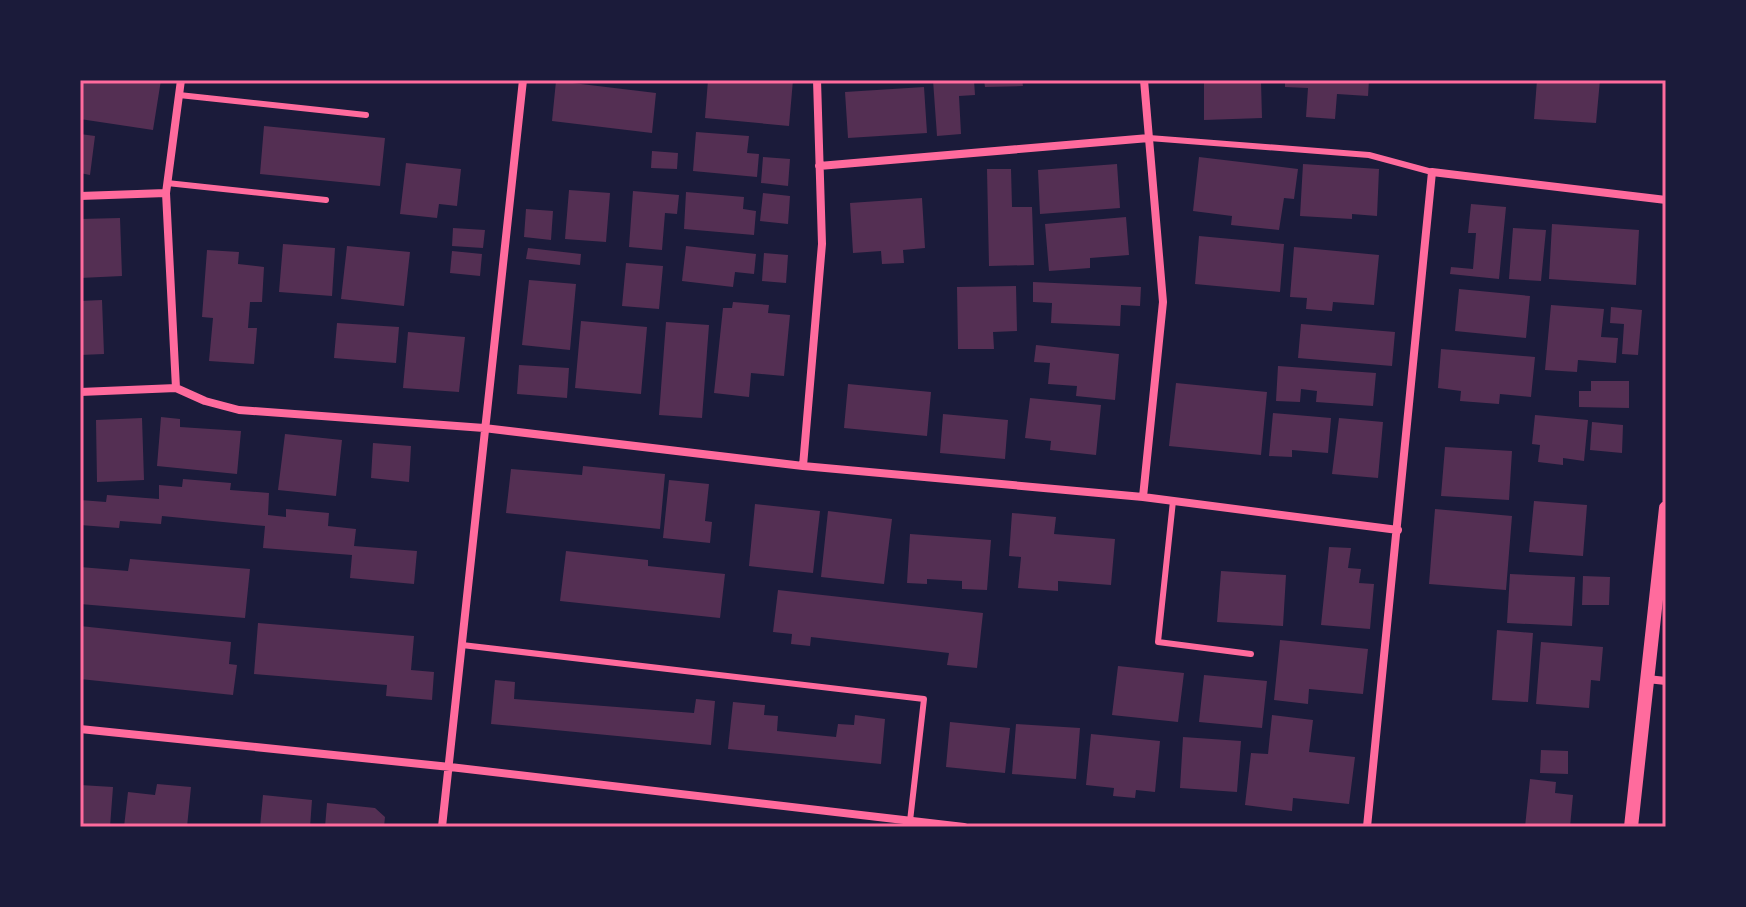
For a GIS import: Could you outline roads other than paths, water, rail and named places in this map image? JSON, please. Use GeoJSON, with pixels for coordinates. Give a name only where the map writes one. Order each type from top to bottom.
{"type":"FeatureCollection","features":[{"type":"Feature","properties":{"kind":"street"},"geometry":{"type":"LineString","coordinates":[[176,388],[167,188],[181,80]]}},
{"type":"Feature","properties":{"kind":"street"},"geometry":{"type":"LineString","coordinates":[[442,827],[523,80]]}},
{"type":"Feature","properties":{"kind":"street"},"geometry":{"type":"LineString","coordinates":[[803,466],[822,244],[817,80]]}},
{"type":"Feature","properties":{"kind":"street"},"geometry":{"type":"LineString","coordinates":[[1143,497],[1163,302],[1144,80]]}},
{"type":"Feature","properties":{"kind":"street"},"geometry":{"type":"LineString","coordinates":[[819,166],[1149,138]]}},
{"type":"Feature","properties":{"kind":"street"},"geometry":{"type":"LineString","coordinates":[[1367,827],[1432,172],[1666,200]]}},
{"type":"Feature","properties":{"kind":"street"},"geometry":{"type":"LineString","coordinates":[[80,196],[167,188]]}},
{"type":"Feature","properties":{"kind":"street"},"geometry":{"type":"LineString","coordinates":[[80,392],[176,388],[205,401],[239,410],[484,428],[803,466],[1143,497],[1398,530]]}},
{"type":"Feature","properties":{"kind":"street"},"geometry":{"type":"LineString","coordinates":[[1631,827],[1666,508]]}},
{"type":"Feature","properties":{"kind":"street"},"geometry":{"type":"LineString","coordinates":[[1647,679],[1666,681]]}},
{"type":"Feature","properties":{"kind":"street"},"geometry":{"type":"LineString","coordinates":[[80,729],[450,767],[964,827]]}},
{"type":"Feature","properties":{"kind":"lane"},"geometry":{"type":"LineString","coordinates":[[179,95],[366,115]]}},
{"type":"Feature","properties":{"kind":"lane"},"geometry":{"type":"LineString","coordinates":[[1149,138],[1369,155],[1432,172]]}},
{"type":"Feature","properties":{"kind":"lane"},"geometry":{"type":"LineString","coordinates":[[167,188],[326,200]]}},
{"type":"Feature","properties":{"kind":"lane"},"geometry":{"type":"LineString","coordinates":[[1173,501],[1158,642],[1251,654]]}},
{"type":"Feature","properties":{"kind":"lane"},"geometry":{"type":"LineString","coordinates":[[462,645],[924,699],[910,821]]}}]}
